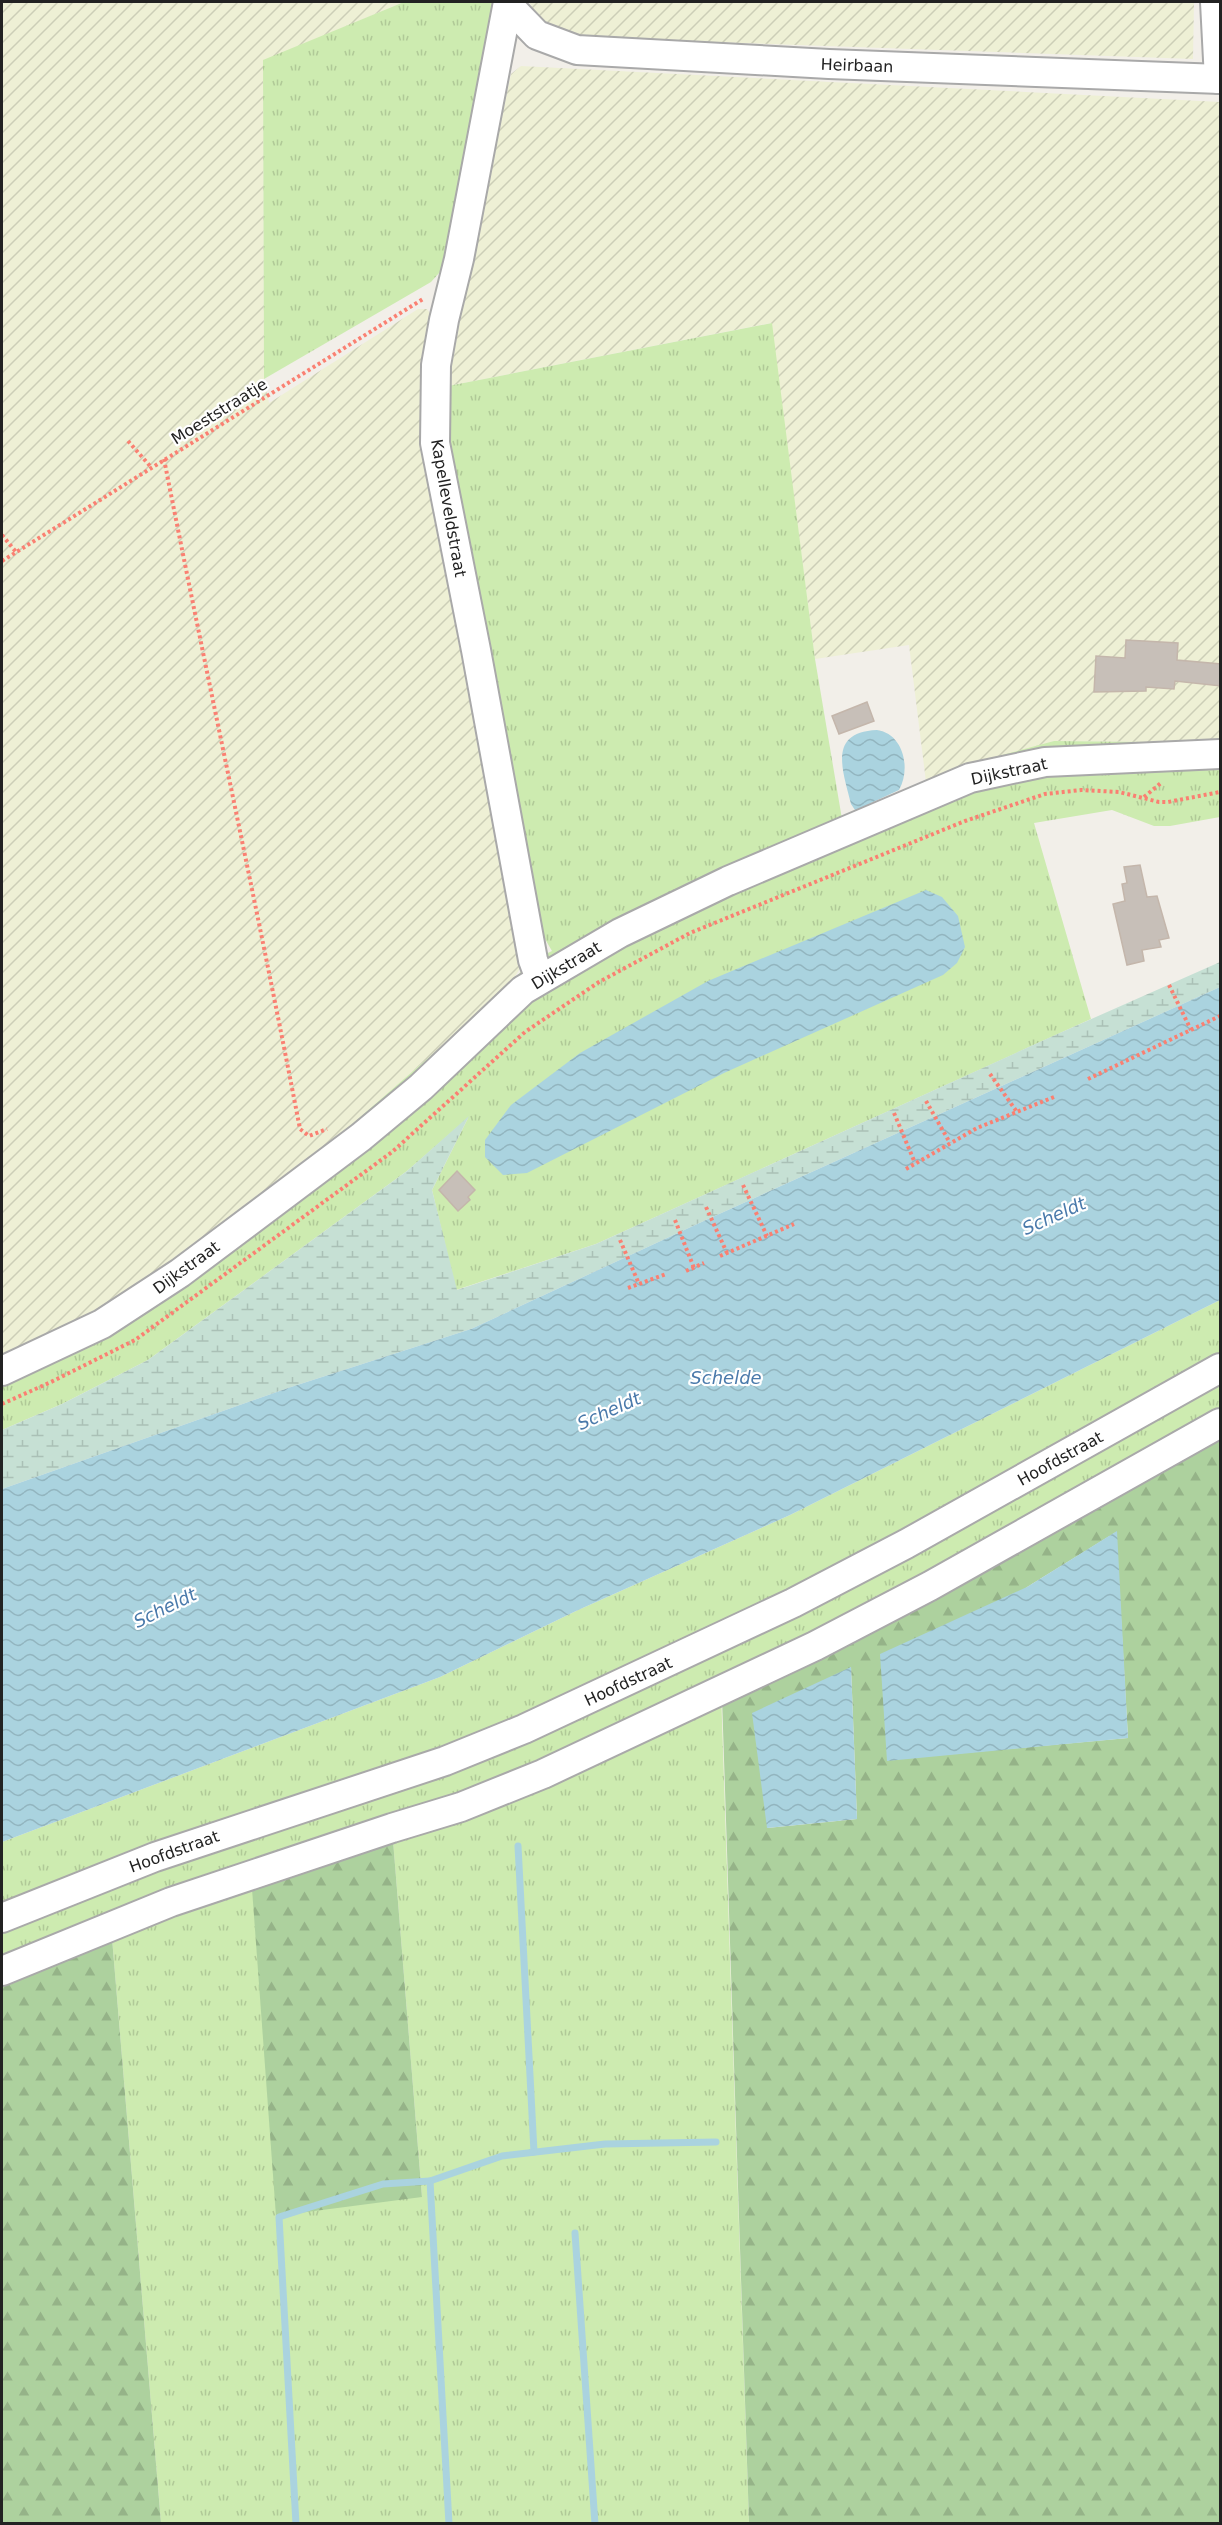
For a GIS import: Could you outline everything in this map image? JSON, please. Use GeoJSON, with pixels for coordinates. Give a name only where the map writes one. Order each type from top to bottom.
{"type":"FeatureCollection","features":[{"type":"Feature","properties":{"kind":"street"},"geometry":{"type":"LineString","coordinates":[[1215,2],[1220,79]]}},
{"type":"Feature","properties":{"kind":"street","name":"Heirbaan"},"geometry":{"type":"LineString","coordinates":[[509,4],[537,35],[577,50],[829,64],[1220,79]]}},
{"type":"Feature","properties":{"kind":"street","name":"Kapelleveldstraat"},"geometry":{"type":"LineString","coordinates":[[509,4],[436,364],[435,443],[533,960],[540,979]]}},
{"type":"Feature","properties":{"kind":"street","name":"Dijkstraat"},"geometry":{"type":"LineString","coordinates":[[2,1371],[102,1324],[180,1273],[361,1137],[421,1087],[523,990],[620,933],[728,881],[970,778],[1045,762],[1221,754]]}},
{"type":"Feature","properties":{"kind":"street","name":"Hoofdstraat"},"geometry":{"type":"LineString","coordinates":[[2,1917],[155,1857],[445,1761],[524,1729],[803,1598],[906,1544],[1221,1368]]}},
{"type":"Feature","properties":{"kind":"street"},"geometry":{"type":"LineString","coordinates":[[2,1971],[171,1902],[392,1827],[461,1807],[543,1774],[846,1630],[930,1587],[1221,1423]]}},
{"type":"Feature","properties":{"kind":"path","name":"Moeststraatje"},"geometry":{"type":"LineString","coordinates":[[2,561],[417,302],[451,285]]}},
{"type":"Feature","properties":{"kind":"path"},"geometry":{"type":"LineString","coordinates":[[128,441],[151,467]]}},
{"type":"Feature","properties":{"kind":"path"},"geometry":{"type":"LineString","coordinates":[[164,459],[208,683],[252,880],[300,1129],[309,1136],[334,1124]]}},
{"type":"Feature","properties":{"kind":"path"},"geometry":{"type":"LineString","coordinates":[[2,535],[16,552]]}},
{"type":"Feature","properties":{"kind":"path"},"geometry":{"type":"LineString","coordinates":[[2,1404],[135,1340],[392,1152],[525,1032],[599,982],[690,933],[965,821],[1045,794],[1081,790],[1119,792],[1168,802],[1221,792]]}},
{"type":"Feature","properties":{"kind":"path"},"geometry":{"type":"LineString","coordinates":[[1169,985],[1191,1030]]}},
{"type":"Feature","properties":{"kind":"path"},"geometry":{"type":"LineString","coordinates":[[1088,1079],[1221,1016]]}},
{"type":"Feature","properties":{"kind":"path"},"geometry":{"type":"LineString","coordinates":[[990,1074],[1017,1112]]}},
{"type":"Feature","properties":{"kind":"path"},"geometry":{"type":"LineString","coordinates":[[906,1168],[977,1128],[1054,1097]]}},
{"type":"Feature","properties":{"kind":"path"},"geometry":{"type":"LineString","coordinates":[[926,1101],[950,1143]]}},
{"type":"Feature","properties":{"kind":"path"},"geometry":{"type":"LineString","coordinates":[[894,1113],[915,1163]]}},
{"type":"Feature","properties":{"kind":"path"},"geometry":{"type":"LineString","coordinates":[[743,1185],[767,1236]]}},
{"type":"Feature","properties":{"kind":"path"},"geometry":{"type":"LineString","coordinates":[[706,1208],[727,1253]]}},
{"type":"Feature","properties":{"kind":"path"},"geometry":{"type":"LineString","coordinates":[[675,1220],[694,1268]]}},
{"type":"Feature","properties":{"kind":"path"},"geometry":{"type":"LineString","coordinates":[[720,1256],[794,1224]]}},
{"type":"Feature","properties":{"kind":"path"},"geometry":{"type":"LineString","coordinates":[[620,1240],[639,1284]]}},
{"type":"Feature","properties":{"kind":"path"},"geometry":{"type":"LineString","coordinates":[[686,1271],[704,1263]]}},
{"type":"Feature","properties":{"kind":"path"},"geometry":{"type":"LineString","coordinates":[[628,1288],[666,1274]]}},
{"type":"Feature","properties":{"kind":"green space"},"geometry":{"type":"Polygon","coordinates":[[[2,2],[404,2],[263,61],[264,379],[269,403],[418,309],[427,309],[432,316],[521,967],[512,981],[474,1018],[351,1125],[172,1265],[108,1305],[2,1354],[2,2]]]}},
{"type":"Feature","properties":{"kind":"green space"},"geometry":{"type":"Polygon","coordinates":[[[404,2],[492,2],[492,26],[449,262],[431,282],[264,379],[263,60],[404,2]]]}},
{"type":"Feature","properties":{"kind":"green space"},"geometry":{"type":"Polygon","coordinates":[[[529,2],[1194,2],[1193,59],[598,38],[564,33],[538,17],[529,2]]]}},
{"type":"Feature","properties":{"kind":"green space"},"geometry":{"type":"Polygon","coordinates":[[[521,66],[1220,102],[1220,739],[1149,742],[1054,741],[926,782],[909,645],[815,659],[771,323],[448,386],[466,287],[511,74],[521,66]]]}},
{"type":"Feature","properties":{"kind":"green space"},"geometry":{"type":"Polygon","coordinates":[[[772,323],[815,659],[842,819],[965,765],[1054,741],[1149,742],[1220,739],[1220,817],[1170,826],[1154,826],[1112,810],[1034,823],[1091,1019],[596,1244],[456,1290],[432,1190],[468,1118],[407,1171],[148,1360],[62,1404],[2,1430],[2,1355],[108,1305],[172,1265],[351,1125],[474,1018],[533,960],[552,951],[538,927],[449,447],[448,386],[772,323]]]}},
{"type":"Feature","properties":{"kind":"green space"},"geometry":{"type":"Polygon","coordinates":[[[1220,962],[1220,987],[471,1329],[291,1387],[2,1489],[2,1430],[62,1404],[148,1360],[407,1171],[469,1116],[432,1190],[457,1290],[596,1244],[1220,962]]]}},
{"type":"Feature","properties":{"kind":"green space"},"geometry":{"type":"Polygon","coordinates":[[[1220,1300],[1220,1412],[809,1639],[537,1764],[2,1959],[2,1842],[440,1677],[576,1611],[790,1515],[1220,1300]]]}},
{"type":"Feature","properties":{"kind":"green space"},"geometry":{"type":"Polygon","coordinates":[[[1220,1434],[1220,2523],[749,2523],[722,1698],[1220,1434]],[[1116,1532],[1027,1587],[887,1760],[1128,1738],[1116,1532]],[[851,1667],[767,1828],[857,1819],[851,1667]]]}},
{"type":"Feature","properties":{"kind":"green space"},"geometry":{"type":"Polygon","coordinates":[[[721,1691],[749,2523],[161,2523],[111,1926],[251,1875],[422,2197],[392,1828],[721,1691]]]}},
{"type":"Feature","properties":{"kind":"green space"},"geometry":{"type":"Polygon","coordinates":[[[392,1828],[422,2197],[276,2216],[251,1875],[392,1828]]]}},
{"type":"Feature","properties":{"kind":"green space"},"geometry":{"type":"Polygon","coordinates":[[[111,1926],[161,2523],[2,2523],[2,1971],[111,1926]]]}},
{"type":"Feature","properties":{"kind":"water"},"geometry":{"type":"Polygon","coordinates":[[[877,730],[894,738],[899,745],[904,763],[903,782],[899,790],[871,803],[860,812],[855,810],[851,804],[842,755],[851,738],[861,732],[877,730]]]}},
{"type":"Feature","properties":{"kind":"water"},"geometry":{"type":"Polygon","coordinates":[[[926,890],[942,897],[958,916],[965,947],[957,963],[943,975],[724,1073],[527,1173],[503,1175],[485,1157],[485,1140],[511,1105],[580,1053],[708,981],[926,890]]]}},
{"type":"Feature","properties":{"kind":"water","name":"Schelde"},"geometry":{"type":"Polygon","coordinates":[[[1220,987],[1220,1300],[790,1515],[576,1611],[440,1677],[2,1842],[2,1489],[291,1387],[471,1329],[1220,987]]]}},
{"type":"Feature","properties":{"kind":"water"},"geometry":{"type":"Polygon","coordinates":[[[1117,1531],[1128,1738],[887,1761],[880,1654],[1027,1587],[1117,1531]]]}},
{"type":"Feature","properties":{"kind":"water"},"geometry":{"type":"Polygon","coordinates":[[[851,1667],[857,1819],[767,1828],[752,1713],[851,1667]]]}},
{"type":"Feature","properties":{"kind":"building"},"geometry":{"type":"Polygon","coordinates":[[[1126,640],[1178,643],[1177,660],[1221,664],[1221,686],[1175,681],[1174,689],[1146,687],[1146,691],[1094,692],[1096,656],[1125,658],[1126,640]]]}},
{"type":"Feature","properties":{"kind":"building"},"geometry":{"type":"Polygon","coordinates":[[[867,702],[874,721],[839,734],[832,716],[867,702]]]}},
{"type":"Feature","properties":{"kind":"building"},"geometry":{"type":"Polygon","coordinates":[[[1140,865],[1147,897],[1157,896],[1169,938],[1159,940],[1161,947],[1142,950],[1144,961],[1127,965],[1113,904],[1125,901],[1122,884],[1127,883],[1124,867],[1140,865]]]}},
{"type":"Feature","properties":{"kind":"building"},"geometry":{"type":"Polygon","coordinates":[[[457,1171],[475,1190],[468,1197],[470,1200],[458,1211],[439,1190],[457,1171]]]}},
{"type":"Feature","properties":{"kind":"waterway"},"geometry":{"type":"LineString","coordinates":[[518,1846],[534,2152]]}},
{"type":"Feature","properties":{"kind":"waterway"},"geometry":{"type":"LineString","coordinates":[[430,2181],[502,2156],[605,2144],[716,2142]]}},
{"type":"Feature","properties":{"kind":"waterway"},"geometry":{"type":"LineString","coordinates":[[296,2524],[279,2217],[383,2184],[430,2181],[449,2524]]}},
{"type":"Feature","properties":{"kind":"waterway"},"geometry":{"type":"LineString","coordinates":[[575,2233],[595,2524]]}},
{"type":"Feature","properties":{"kind":"water label","name":"Scheldt"},"geometry":{"type":"Point","coordinates":[1054,1216]}},
{"type":"Feature","properties":{"kind":"water label","name":"Scheldt"},"geometry":{"type":"Point","coordinates":[609,1411]}},
{"type":"Feature","properties":{"kind":"water label","name":"Scheldt"},"geometry":{"type":"Point","coordinates":[165,1608]}}]}
